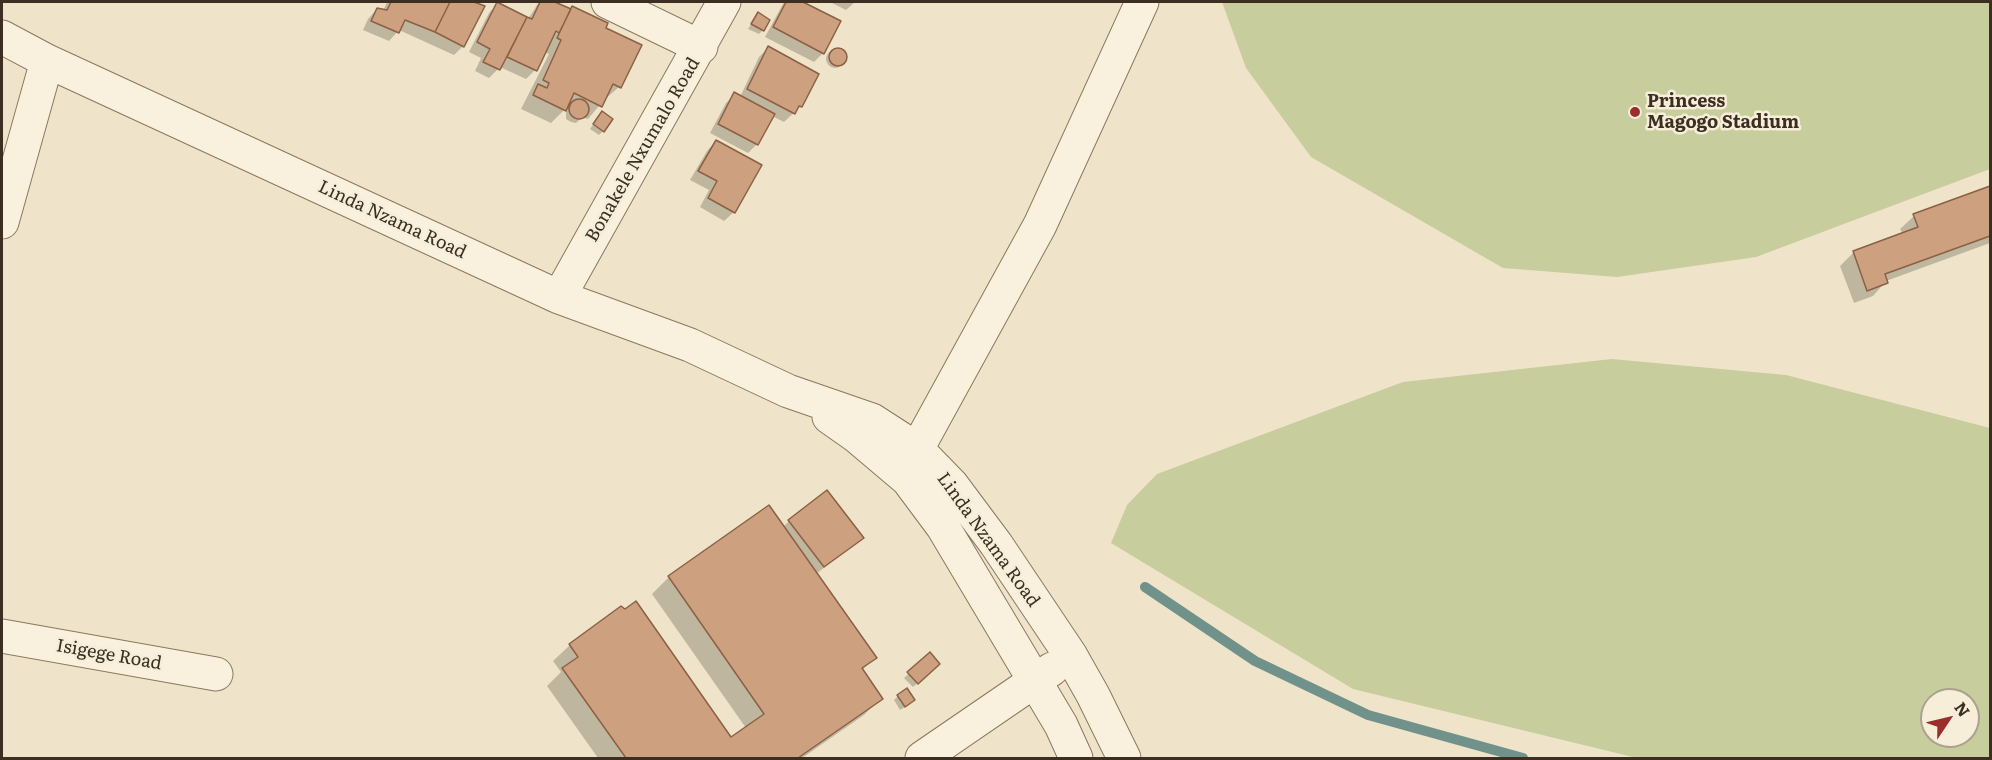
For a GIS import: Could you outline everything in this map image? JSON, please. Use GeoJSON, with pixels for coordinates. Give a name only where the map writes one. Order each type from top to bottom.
{"type":"FeatureCollection","features":[{"type":"Feature","properties":{"kind":"street"},"geometry":{"type":"LineString","coordinates":[[608,2],[701,47]]}},
{"type":"Feature","properties":{"kind":"street","name":"Bonakele Nxumalo Road"},"geometry":{"type":"LineString","coordinates":[[559,297],[701,47],[724,2]]}},
{"type":"Feature","properties":{"kind":"street"},"geometry":{"type":"LineString","coordinates":[[917,449],[1040,225],[1142,2]]}},
{"type":"Feature","properties":{"kind":"street","name":"Linda Nzama Road"},"geometry":{"type":"LineString","coordinates":[[2,37],[47,61],[559,297],[690,345],[788,391],[872,420],[917,449],[951,485],[996,544],[1071,656],[1124,759]]}},
{"type":"Feature","properties":{"kind":"street"},"geometry":{"type":"LineString","coordinates":[[2,222],[47,61]]}},
{"type":"Feature","properties":{"kind":"street","name":"Linda Nzama Road"},"geometry":{"type":"LineString","coordinates":[[788,391],[856,435],[908,480],[943,527],[1061,725],[1076,759]]}},
{"type":"Feature","properties":{"kind":"street","name":"Isigege Road"},"geometry":{"type":"LineString","coordinates":[[2,636],[216,674]]}},
{"type":"Feature","properties":{"kind":"street"},"geometry":{"type":"LineString","coordinates":[[922,759],[1071,656]]}},
{"type":"Feature","properties":{"kind":"green space","name":"Princess Magogo Stadium"},"geometry":{"type":"Polygon","coordinates":[[[1222,2],[1990,2],[1990,169],[1756,257],[1617,277],[1503,268],[1311,157],[1246,68],[1222,2]]]}},
{"type":"Feature","properties":{"kind":"green space"},"geometry":{"type":"Polygon","coordinates":[[[1612,359],[1786,375],[1990,428],[1990,758],[1637,758],[1353,689],[1111,543],[1127,505],[1157,474],[1403,382],[1612,359]]]}},
{"type":"Feature","properties":{"kind":"building"},"geometry":{"type":"Polygon","coordinates":[[[391,2],[450,2],[435,32],[405,20],[399,33],[371,21],[377,8],[387,10],[391,2]]]}},
{"type":"Feature","properties":{"kind":"building"},"geometry":{"type":"Polygon","coordinates":[[[450,2],[474,2],[485,6],[464,47],[435,32],[450,2]]]}},
{"type":"Feature","properties":{"kind":"building"},"geometry":{"type":"Polygon","coordinates":[[[497,2],[527,17],[500,70],[483,62],[490,49],[477,42],[497,2]]]}},
{"type":"Feature","properties":{"kind":"building"},"geometry":{"type":"Polygon","coordinates":[[[540,2],[555,2],[571,9],[559,33],[556,31],[537,71],[507,57],[527,17],[532,19],[540,2]]]}},
{"type":"Feature","properties":{"kind":"building"},"geometry":{"type":"Polygon","coordinates":[[[786,2],[803,2],[841,21],[824,54],[773,27],[786,2]]]}},
{"type":"Feature","properties":{"kind":"building"},"geometry":{"type":"Polygon","coordinates":[[[572,6],[608,23],[606,28],[642,45],[621,88],[613,84],[602,107],[574,93],[566,111],[533,95],[538,84],[547,88],[549,83],[543,80],[561,40],[557,38],[572,6]]]}},
{"type":"Feature","properties":{"kind":"building"},"geometry":{"type":"Polygon","coordinates":[[[758,12],[770,20],[764,31],[751,24],[758,12]]]}},
{"type":"Feature","properties":{"kind":"building"},"geometry":{"type":"Polygon","coordinates":[[[768,46],[819,74],[802,107],[799,106],[795,114],[747,89],[768,46]]]}},
{"type":"Feature","properties":{"kind":"building"},"geometry":{"type":"Polygon","coordinates":[[[838,48],[844,51],[847,57],[844,63],[838,66],[832,63],[829,57],[832,51],[838,48]]]}},
{"type":"Feature","properties":{"kind":"building"},"geometry":{"type":"Polygon","coordinates":[[[734,92],[775,114],[758,145],[718,124],[734,92]]]}},
{"type":"Feature","properties":{"kind":"building"},"geometry":{"type":"Polygon","coordinates":[[[579,99],[586,102],[589,109],[586,116],[579,119],[572,116],[569,109],[572,102],[579,99]]]}},
{"type":"Feature","properties":{"kind":"building"},"geometry":{"type":"Polygon","coordinates":[[[602,111],[613,119],[604,132],[593,124],[602,111]]]}},
{"type":"Feature","properties":{"kind":"building"},"geometry":{"type":"Polygon","coordinates":[[[716,140],[762,165],[735,213],[708,198],[717,181],[698,171],[716,140]]]}},
{"type":"Feature","properties":{"kind":"building"},"geometry":{"type":"Polygon","coordinates":[[[1990,186],[1990,236],[1885,274],[1888,283],[1867,291],[1853,251],[1918,227],[1913,214],[1990,186]]]}},
{"type":"Feature","properties":{"kind":"building"},"geometry":{"type":"Polygon","coordinates":[[[827,490],[864,538],[824,567],[788,520],[827,490]]]}},
{"type":"Feature","properties":{"kind":"building"},"geometry":{"type":"Polygon","coordinates":[[[769,505],[877,658],[862,668],[883,699],[798,758],[626,758],[562,668],[578,657],[569,644],[621,606],[625,609],[636,601],[731,737],[764,714],[668,576],[769,505]]]}},
{"type":"Feature","properties":{"kind":"building"},"geometry":{"type":"Polygon","coordinates":[[[930,652],[940,664],[918,684],[907,672],[930,652]]]}},
{"type":"Feature","properties":{"kind":"building"},"geometry":{"type":"Polygon","coordinates":[[[907,688],[915,700],[905,707],[897,695],[907,688]]]}},
{"type":"Feature","properties":{"kind":"waterway"},"geometry":{"type":"LineString","coordinates":[[1145,587],[1255,661],[1368,715],[1523,758]]}},
{"type":"Feature","properties":{"kind":"place","name":"Princess Magogo Stadium"},"geometry":{"type":"Point","coordinates":[1635,112]}}]}
